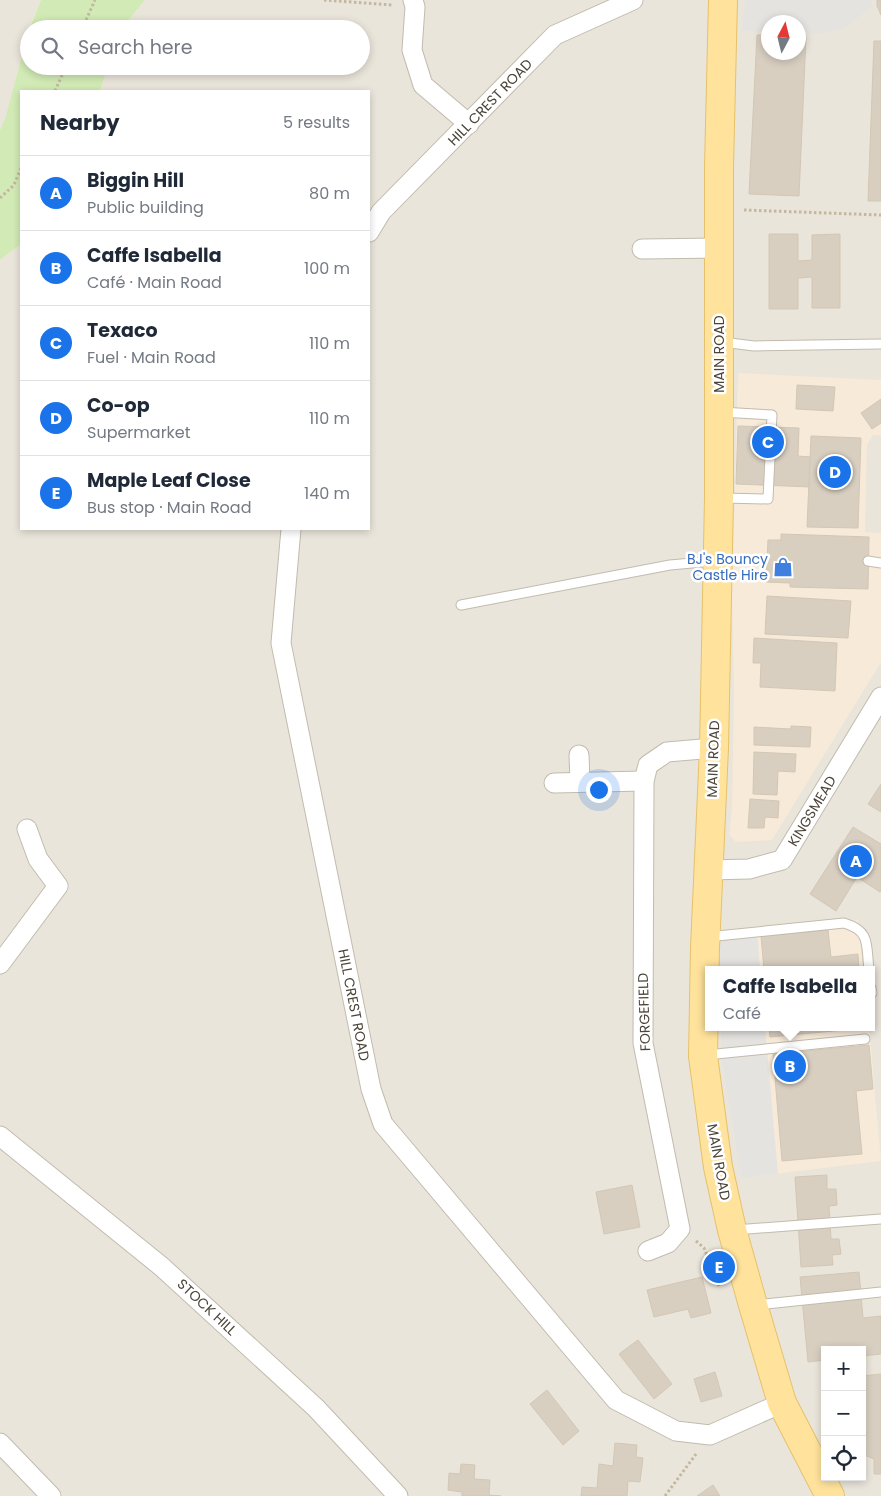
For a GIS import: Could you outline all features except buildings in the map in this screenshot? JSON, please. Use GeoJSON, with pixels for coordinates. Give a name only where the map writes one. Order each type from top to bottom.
{"type":"FeatureCollection","features":[{"type":"Feature","properties":{"kind":"main road","name":"MAIN ROAD"},"geometry":{"type":"LineString","coordinates":[[705,966],[714,748],[718,561],[719,209],[723,0]]}},
{"type":"Feature","properties":{"kind":"main road","name":"MAIN ROAD"},"geometry":{"type":"LineString","coordinates":[[705,977],[703,1056],[718,1167],[732,1230],[782,1403],[830,1496]]}},
{"type":"Feature","properties":{"kind":"street","name":"HILL CREST ROAD"},"geometry":{"type":"LineString","coordinates":[[370,230],[381,212],[556,35],[633,0]]}},
{"type":"Feature","properties":{"kind":"street"},"geometry":{"type":"LineString","coordinates":[[414,4],[412,50],[423,85],[468,124]]}},
{"type":"Feature","properties":{"kind":"street"},"geometry":{"type":"LineString","coordinates":[[642,249],[719,248]]}},
{"type":"Feature","properties":{"kind":"street","name":"HILL CREST ROAD"},"geometry":{"type":"LineString","coordinates":[[291,530],[281,643],[371,1089],[383,1124],[616,1400],[676,1431],[710,1435]]}},
{"type":"Feature","properties":{"kind":"street","name":"KINGSMEAD"},"geometry":{"type":"LineString","coordinates":[[708,870],[750,869],[782,860],[881,697]]}},
{"type":"Feature","properties":{"kind":"street","name":"FORGEFIELD"},"geometry":{"type":"LineString","coordinates":[[648,1251],[668,1243],[680,1229],[643,1043],[644,781],[648,765],[667,752],[714,748]]}},
{"type":"Feature","properties":{"kind":"street"},"geometry":{"type":"LineString","coordinates":[[579,755],[580,782]]}},
{"type":"Feature","properties":{"kind":"street"},"geometry":{"type":"LineString","coordinates":[[554,783],[644,781]]}},
{"type":"Feature","properties":{"kind":"street"},"geometry":{"type":"LineString","coordinates":[[0,964],[58,886],[38,859],[27,829]]}},
{"type":"Feature","properties":{"kind":"street","name":"STOCK HILL"},"geometry":{"type":"LineString","coordinates":[[0,1136],[162,1267],[316,1408],[398,1496]]}},
{"type":"Feature","properties":{"kind":"street"},"geometry":{"type":"LineString","coordinates":[[710,1435],[782,1403]]}},
{"type":"Feature","properties":{"kind":"street"},"geometry":{"type":"LineString","coordinates":[[0,1443],[50,1496]]}},
{"type":"Feature","properties":{"kind":"lane"},"geometry":{"type":"LineString","coordinates":[[719,342],[754,346],[880,344]]}},
{"type":"Feature","properties":{"kind":"lane"},"geometry":{"type":"LineString","coordinates":[[719,412],[772,416],[768,499],[719,498]]}},
{"type":"Feature","properties":{"kind":"lane"},"geometry":{"type":"LineString","coordinates":[[461,605],[670,565],[718,561]]}},
{"type":"Feature","properties":{"kind":"lane"},"geometry":{"type":"LineString","coordinates":[[868,562],[881,563]]}},
{"type":"Feature","properties":{"kind":"lane"},"geometry":{"type":"LineString","coordinates":[[706,938],[844,923],[860,929],[864,936],[868,966]]}},
{"type":"Feature","properties":{"kind":"lane"},"geometry":{"type":"LineString","coordinates":[[703,1056],[865,1039]]}},
{"type":"Feature","properties":{"kind":"lane"},"geometry":{"type":"LineString","coordinates":[[732,1230],[881,1219]]}},
{"type":"Feature","properties":{"kind":"lane"},"geometry":{"type":"LineString","coordinates":[[753,1305],[881,1292]]}},
{"type":"Feature","properties":{"kind":"path"},"geometry":{"type":"LineString","coordinates":[[86,20],[95,0]]}},
{"type":"Feature","properties":{"kind":"path"},"geometry":{"type":"LineString","coordinates":[[324,0],[414,4]]}},
{"type":"Feature","properties":{"kind":"path"},"geometry":{"type":"LineString","coordinates":[[55,90],[62,75]]}},
{"type":"Feature","properties":{"kind":"path"},"geometry":{"type":"LineString","coordinates":[[0,198],[14,185],[20,170]]}},
{"type":"Feature","properties":{"kind":"path"},"geometry":{"type":"LineString","coordinates":[[719,209],[881,215]]}},
{"type":"Feature","properties":{"kind":"path"},"geometry":{"type":"LineString","coordinates":[[665,1496],[710,1435]]}},
{"type":"Feature","properties":{"kind":"shaded area"},"geometry":{"type":"Polygon","coordinates":[[[0,0],[41,0],[32,20],[20,20],[20,63],[5,120],[0,130],[0,0]]]}},
{"type":"Feature","properties":{"kind":"shaded area"},"geometry":{"type":"Polygon","coordinates":[[[145,0],[881,0],[881,1496],[0,1496],[0,260],[20,245],[20,530],[370,530],[370,90],[100,90],[105,75],[370,75],[370,20],[128,20],[145,0]]]}},
{"type":"Feature","properties":{"kind":"shaded area"},"geometry":{"type":"Polygon","coordinates":[[[745,0],[872,0],[872,7],[843,29],[817,34],[806,33],[806,15],[761,15],[761,32],[742,31],[745,0]]]}},
{"type":"Feature","properties":{"kind":"shaded area"},"geometry":{"type":"Polygon","coordinates":[[[738,373],[881,380],[881,435],[873,435],[867,445],[865,532],[881,533],[881,662],[772,840],[736,842],[729,834],[732,809],[734,692],[732,594],[738,373]]]}},
{"type":"Feature","properties":{"kind":"shaded area"},"geometry":{"type":"Polygon","coordinates":[[[858,920],[863,966],[719,966],[718,931],[858,920]]]}},
{"type":"Feature","properties":{"kind":"shaded area"},"geometry":{"type":"Polygon","coordinates":[[[757,928],[760,966],[719,966],[718,931],[757,928]]]}},
{"type":"Feature","properties":{"kind":"shaded area"},"geometry":{"type":"Polygon","coordinates":[[[720,1031],[869,1031],[881,1161],[741,1178],[722,1064],[720,1031]]]}},
{"type":"Feature","properties":{"kind":"shaded area"},"geometry":{"type":"Polygon","coordinates":[[[720,1031],[765,1031],[778,1174],[741,1178],[722,1064],[720,1031]]]}},
{"type":"Feature","properties":{"kind":"green space"},"geometry":{"type":"Polygon","coordinates":[[[41,0],[145,0],[128,20],[33,20],[41,0]]]}},
{"type":"Feature","properties":{"kind":"green space"},"geometry":{"type":"Polygon","coordinates":[[[20,63],[20,75],[105,75],[100,90],[20,90],[20,245],[0,260],[0,130],[5,119],[20,63]]]}},
{"type":"Feature","properties":{"kind":"place","name":"Texaco"},"geometry":{"type":"Point","coordinates":[768,442]}},
{"type":"Feature","properties":{"kind":"place","name":"Co-op"},"geometry":{"type":"Point","coordinates":[835,472]}},
{"type":"Feature","properties":{"kind":"place","name":"BJ's Bouncy Castle Hire"},"geometry":{"type":"Point","coordinates":[783,567]}},
{"type":"Feature","properties":{"kind":"place","name":"Biggin Hill"},"geometry":{"type":"Point","coordinates":[856,861]}},
{"type":"Feature","properties":{"kind":"place","name":"Caffe Isabella"},"geometry":{"type":"Point","coordinates":[790,1066]}},
{"type":"Feature","properties":{"kind":"place","name":"Maple Leaf Close"},"geometry":{"type":"Point","coordinates":[719,1267]}}]}
